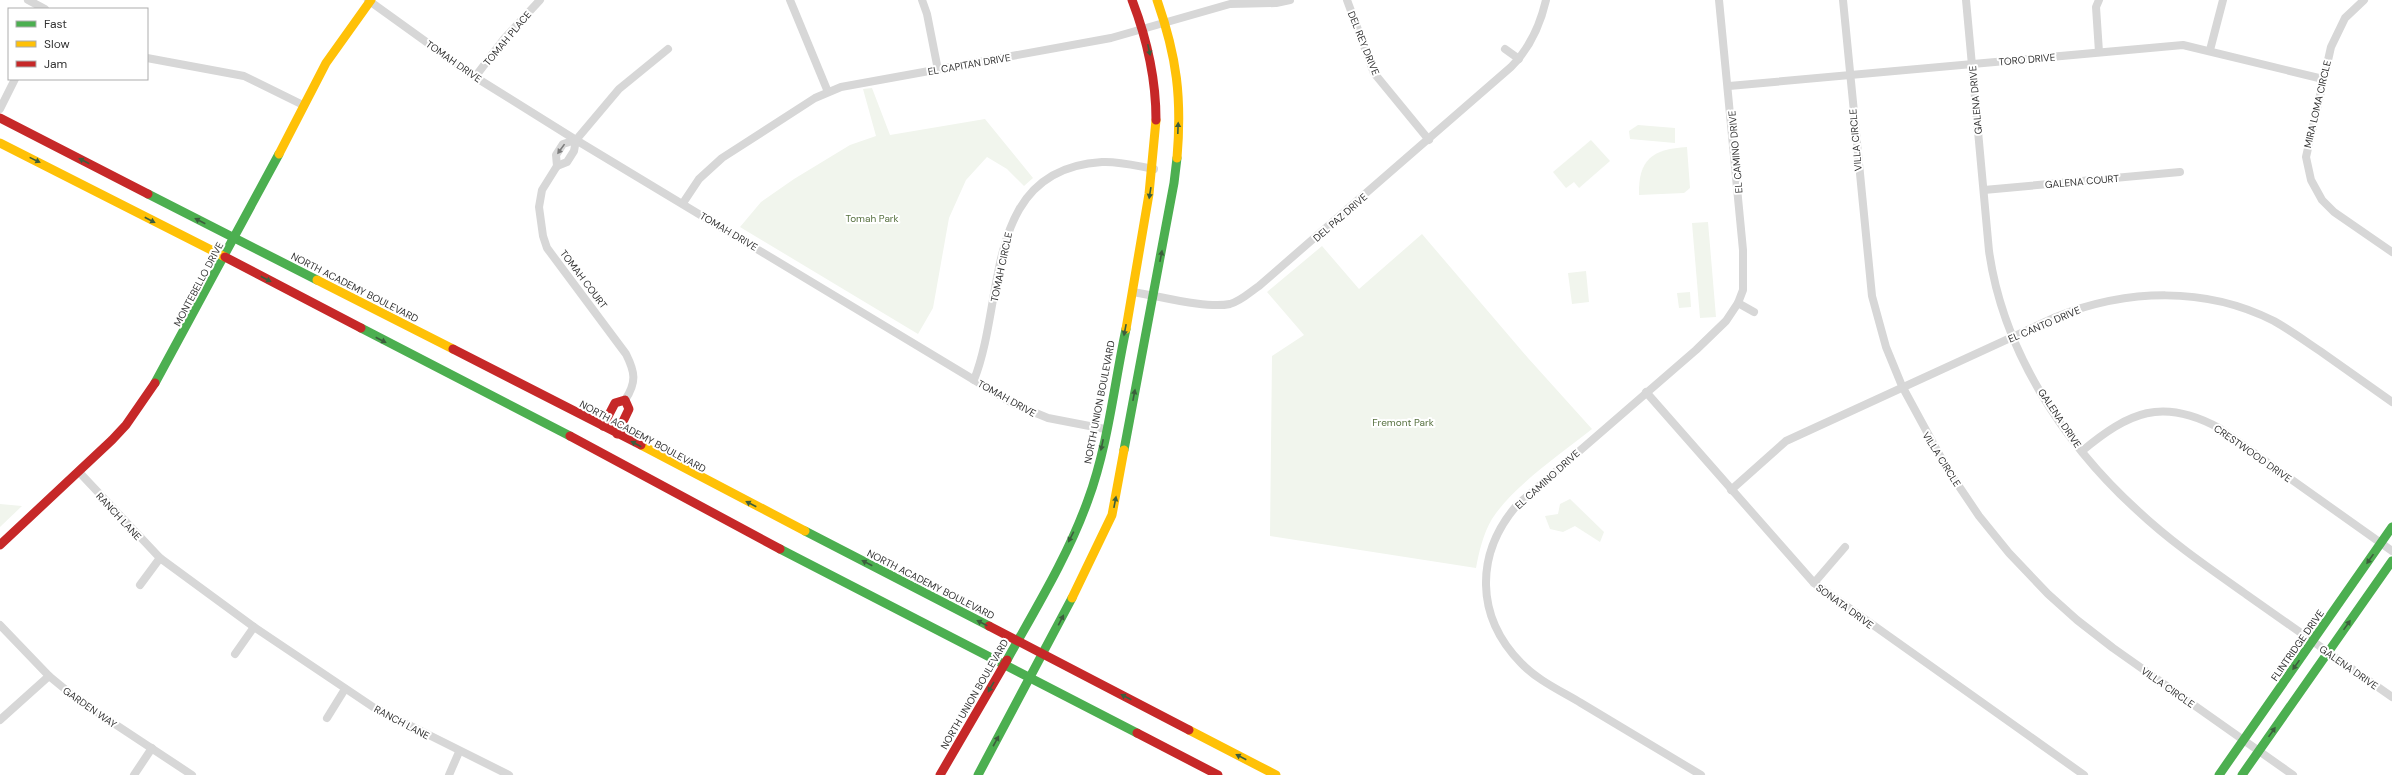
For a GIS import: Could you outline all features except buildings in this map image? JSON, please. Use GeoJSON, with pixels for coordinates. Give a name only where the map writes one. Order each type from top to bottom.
{"type":"FeatureCollection","features":[{"type":"Feature","properties":{"kind":"main road","name":"MONTEBELLO DRIVE"},"geometry":{"type":"LineString","coordinates":[[0,545],[79,472],[126,425],[152,390],[225,257],[326,63],[370,0]]}},
{"type":"Feature","properties":{"kind":"main road","name":"NORTH UNION BOULEVARD"},"geometry":{"type":"LineString","coordinates":[[940,775],[1017,641],[1081,517],[1095,476],[1133,292],[1154,169],[1156,140],[1155,90],[1144,30],[1132,0]]}},
{"type":"Feature","properties":{"kind":"main road"},"geometry":{"type":"LineString","coordinates":[[978,775],[1043,654],[1106,530],[1112,514],[1174,183],[1177,158],[1178,80],[1165,22],[1157,0]]}},
{"type":"Feature","properties":{"kind":"main road","name":"NORTH ACADEMY BOULEVARD"},"geometry":{"type":"LineString","coordinates":[[0,118],[603,426],[1276,775]]}},
{"type":"Feature","properties":{"kind":"main road"},"geometry":{"type":"LineString","coordinates":[[0,143],[225,257],[1004,664],[1030,679],[1218,775]]}},
{"type":"Feature","properties":{"kind":"main road","name":"TOMAH COURT"},"geometry":{"type":"LineString","coordinates":[[603,426],[616,403],[625,400],[629,409],[617,434]]}},
{"type":"Feature","properties":{"kind":"main road","name":"FLINTRIDGE DRIVE"},"geometry":{"type":"LineString","coordinates":[[2219,775],[2392,527]]}},
{"type":"Feature","properties":{"kind":"main road"},"geometry":{"type":"LineString","coordinates":[[2242,775],[2392,561]]}},
{"type":"Feature","properties":{"kind":"street"},"geometry":{"type":"LineString","coordinates":[[28,0],[43,8]]}},
{"type":"Feature","properties":{"kind":"street","name":"TOMAH DRIVE"},"geometry":{"type":"LineString","coordinates":[[370,0],[476,77],[576,140],[683,203],[974,380],[1035,415],[1105,429]]}},
{"type":"Feature","properties":{"kind":"street","name":"TOMAH PLACE"},"geometry":{"type":"LineString","coordinates":[[476,77],[504,39],[540,0]]}},
{"type":"Feature","properties":{"kind":"street"},"geometry":{"type":"LineString","coordinates":[[790,0],[828,92]]}},
{"type":"Feature","properties":{"kind":"street"},"geometry":{"type":"LineString","coordinates":[[922,0],[927,14],[938,70]]}},
{"type":"Feature","properties":{"kind":"street","name":"EL CAPITAN DRIVE"},"geometry":{"type":"LineString","coordinates":[[683,203],[698,179],[722,158],[828,92],[853,83],[938,70],[1111,38],[1144,30],[1165,22],[1230,4],[1276,3],[1290,0]]}},
{"type":"Feature","properties":{"kind":"street","name":"DEL REY DRIVE"},"geometry":{"type":"LineString","coordinates":[[1346,0],[1374,73],[1429,140]]}},
{"type":"Feature","properties":{"kind":"street","name":"DEL PAZ DRIVE"},"geometry":{"type":"LineString","coordinates":[[1133,292],[1221,305],[1241,299],[1259,286],[1429,140],[1519,59],[1526,50],[1538,25],[1546,0]]}},
{"type":"Feature","properties":{"kind":"street","name":"EL CAMINO DRIVE"},"geometry":{"type":"LineString","coordinates":[[1701,775],[1549,683],[1522,664],[1503,643],[1496,629],[1486,593],[1489,553],[1494,540],[1507,517],[1531,491],[1711,336],[1732,315],[1738,303],[1744,282],[1744,261],[1720,0]]}},
{"type":"Feature","properties":{"kind":"street","name":"VILLA CIRCLE"},"geometry":{"type":"LineString","coordinates":[[1842,0],[1872,296],[1886,347],[1902,386],[1946,467],[1979,516],[2009,553],[2048,594],[2113,648],[2258,752],[2293,775]]}},
{"type":"Feature","properties":{"kind":"street","name":"GALENA DRIVE"},"geometry":{"type":"LineString","coordinates":[[1966,0],[1994,284],[2012,338],[2044,396],[2082,451],[2132,505],[2161,532],[2392,697]]}},
{"type":"Feature","properties":{"kind":"street"},"geometry":{"type":"LineString","coordinates":[[2099,0],[2096,7],[2100,52]]}},
{"type":"Feature","properties":{"kind":"street"},"geometry":{"type":"LineString","coordinates":[[2210,50],[2223,0]]}},
{"type":"Feature","properties":{"kind":"street","name":"MIRA LOMA CIRCLE"},"geometry":{"type":"LineString","coordinates":[[2364,0],[2345,18],[2338,30],[2322,78],[2307,145],[2306,157],[2311,180],[2322,200],[2334,212],[2392,252]]}},
{"type":"Feature","properties":{"kind":"street","name":"TORO DRIVE"},"geometry":{"type":"LineString","coordinates":[[1729,86],[2183,45],[2210,50],[2322,78]]}},
{"type":"Feature","properties":{"kind":"street","name":"TOMAH COURT"},"geometry":{"type":"LineString","coordinates":[[625,400],[635,381],[633,369],[626,354],[547,248],[543,236],[539,207],[542,190],[558,166],[567,162],[574,151],[576,140],[618,89],[668,49]]}},
{"type":"Feature","properties":{"kind":"street"},"geometry":{"type":"LineString","coordinates":[[1505,49],[1519,59]]}},
{"type":"Feature","properties":{"kind":"street"},"geometry":{"type":"LineString","coordinates":[[148,58],[244,76],[303,105]]}},
{"type":"Feature","properties":{"kind":"street"},"geometry":{"type":"LineString","coordinates":[[0,109],[14,80]]}},
{"type":"Feature","properties":{"kind":"street","name":"TOMAH COURT"},"geometry":{"type":"LineString","coordinates":[[558,166],[556,155],[563,144],[576,140]]}},
{"type":"Feature","properties":{"kind":"street","name":"TOMAH CIRCLE"},"geometry":{"type":"LineString","coordinates":[[974,380],[985,348],[1004,242],[1014,217],[1026,198],[1036,187],[1050,178],[1084,164],[1103,162],[1154,169]]}},
{"type":"Feature","properties":{"kind":"street","name":"GALENA COURT"},"geometry":{"type":"LineString","coordinates":[[1984,190],[2180,172]]}},
{"type":"Feature","properties":{"kind":"street","name":"EL CANTO DRIVE"},"geometry":{"type":"LineString","coordinates":[[1731,490],[1786,441],[1902,386],[2080,308],[2124,297],[2166,295],[2210,300],[2254,312],[2274,322],[2392,402]]}},
{"type":"Feature","properties":{"kind":"street"},"geometry":{"type":"LineString","coordinates":[[1738,303],[1754,312]]}},
{"type":"Feature","properties":{"kind":"street","name":"SONATA DRIVE"},"geometry":{"type":"LineString","coordinates":[[1646,392],[1814,583],[2084,775]]}},
{"type":"Feature","properties":{"kind":"street","name":"CRESTWOOD DRIVE"},"geometry":{"type":"LineString","coordinates":[[2082,451],[2120,422],[2137,415],[2154,412],[2188,414],[2219,428],[2392,551]]}},
{"type":"Feature","properties":{"kind":"street","name":"RANCH LANE"},"geometry":{"type":"LineString","coordinates":[[79,472],[160,558],[254,626],[346,689],[397,721],[509,775]]}},
{"type":"Feature","properties":{"kind":"street"},"geometry":{"type":"LineString","coordinates":[[1814,583],[1845,547]]}},
{"type":"Feature","properties":{"kind":"street"},"geometry":{"type":"LineString","coordinates":[[140,585],[160,558]]}},
{"type":"Feature","properties":{"kind":"street","name":"GARDEN WAY"},"geometry":{"type":"LineString","coordinates":[[0,625],[49,676],[95,712],[192,775]]}},
{"type":"Feature","properties":{"kind":"street"},"geometry":{"type":"LineString","coordinates":[[235,654],[254,626]]}},
{"type":"Feature","properties":{"kind":"street"},"geometry":{"type":"LineString","coordinates":[[0,720],[49,676]]}},
{"type":"Feature","properties":{"kind":"street"},"geometry":{"type":"LineString","coordinates":[[327,718],[346,689]]}},
{"type":"Feature","properties":{"kind":"street"},"geometry":{"type":"LineString","coordinates":[[134,775],[152,748]]}},
{"type":"Feature","properties":{"kind":"street"},"geometry":{"type":"LineString","coordinates":[[449,775],[459,752]]}},
{"type":"Feature","properties":{"kind":"green space","name":"Tomah Park"},"geometry":{"type":"Polygon","coordinates":[[[872,88],[890,135],[985,119],[1033,178],[1024,186],[1007,169],[987,157],[966,180],[949,218],[933,308],[918,334],[740,227],[761,202],[794,179],[850,145],[876,136],[863,89],[872,88]]]}},
{"type":"Feature","properties":{"kind":"green space"},"geometry":{"type":"Polygon","coordinates":[[[1638,125],[1675,128],[1675,143],[1630,139],[1629,131],[1638,125]]]}},
{"type":"Feature","properties":{"kind":"green space"},"geometry":{"type":"Polygon","coordinates":[[[1591,140],[1610,161],[1579,188],[1574,182],[1566,188],[1553,172],[1591,140]]]}},
{"type":"Feature","properties":{"kind":"green space"},"geometry":{"type":"Polygon","coordinates":[[[1687,147],[1690,188],[1684,193],[1639,195],[1641,173],[1650,158],[1665,150],[1687,147]]]}},
{"type":"Feature","properties":{"kind":"green space"},"geometry":{"type":"Polygon","coordinates":[[[1708,222],[1716,317],[1700,318],[1692,223],[1708,222]]]}},
{"type":"Feature","properties":{"kind":"green space","name":"Fremont Park"},"geometry":{"type":"Polygon","coordinates":[[[1422,234],[1528,358],[1592,429],[1538,471],[1501,507],[1492,519],[1486,531],[1476,568],[1270,536],[1272,356],[1304,335],[1267,292],[1322,246],[1359,289],[1422,234]]]}},
{"type":"Feature","properties":{"kind":"green space"},"geometry":{"type":"Polygon","coordinates":[[[1586,271],[1589,302],[1572,304],[1568,273],[1586,271]]]}},
{"type":"Feature","properties":{"kind":"green space"},"geometry":{"type":"Polygon","coordinates":[[[1690,292],[1691,307],[1679,308],[1677,293],[1690,292]]]}},
{"type":"Feature","properties":{"kind":"green space"},"geometry":{"type":"Polygon","coordinates":[[[1570,499],[1604,532],[1600,542],[1575,526],[1563,532],[1550,529],[1545,516],[1558,514],[1560,504],[1570,499]]]}},
{"type":"Feature","properties":{"kind":"green space"},"geometry":{"type":"Polygon","coordinates":[[[0,504],[22,506],[0,527],[0,504]]]}},
{"type":"Feature","properties":{"kind":"traffic: fast"},"geometry":{"type":"LineString","coordinates":[[155,383],[279,154]]}},
{"type":"Feature","properties":{"kind":"traffic: fast"},"geometry":{"type":"LineString","coordinates":[[1124,450],[1174,183],[1177,158]]}},
{"type":"Feature","properties":{"kind":"traffic: fast"},"geometry":{"type":"LineString","coordinates":[[148,194],[317,280]]}},
{"type":"Feature","properties":{"kind":"traffic: fast"},"geometry":{"type":"LineString","coordinates":[[361,328],[570,436]]}},
{"type":"Feature","properties":{"kind":"traffic: fast"},"geometry":{"type":"LineString","coordinates":[[1007,660],[1061,562],[1088,500],[1106,437],[1126,329]]}},
{"type":"Feature","properties":{"kind":"traffic: fast"},"geometry":{"type":"LineString","coordinates":[[2219,775],[2392,527]]}},
{"type":"Feature","properties":{"kind":"traffic: fast"},"geometry":{"type":"LineString","coordinates":[[805,531],[989,626]]}},
{"type":"Feature","properties":{"kind":"traffic: fast"},"geometry":{"type":"LineString","coordinates":[[780,549],[1137,733]]}},
{"type":"Feature","properties":{"kind":"traffic: fast"},"geometry":{"type":"LineString","coordinates":[[2242,775],[2392,561]]}},
{"type":"Feature","properties":{"kind":"traffic: fast"},"geometry":{"type":"LineString","coordinates":[[978,775],[1072,598]]}},
{"type":"Feature","properties":{"kind":"traffic: slow"},"geometry":{"type":"LineString","coordinates":[[279,154],[326,63],[371,0]]}},
{"type":"Feature","properties":{"kind":"traffic: slow"},"geometry":{"type":"LineString","coordinates":[[1157,0],[1169,40],[1176,78],[1179,116],[1177,158]]}},
{"type":"Feature","properties":{"kind":"traffic: slow"},"geometry":{"type":"LineString","coordinates":[[1126,329],[1149,194],[1156,120]]}},
{"type":"Feature","properties":{"kind":"traffic: slow"},"geometry":{"type":"LineString","coordinates":[[0,143],[225,257]]}},
{"type":"Feature","properties":{"kind":"traffic: slow"},"geometry":{"type":"LineString","coordinates":[[317,280],[453,349]]}},
{"type":"Feature","properties":{"kind":"traffic: slow"},"geometry":{"type":"LineString","coordinates":[[641,445],[805,531]]}},
{"type":"Feature","properties":{"kind":"traffic: slow"},"geometry":{"type":"LineString","coordinates":[[1072,598],[1112,515],[1124,450]]}},
{"type":"Feature","properties":{"kind":"traffic: slow"},"geometry":{"type":"LineString","coordinates":[[1189,730],[1276,775]]}},
{"type":"Feature","properties":{"kind":"traffic: jam"},"geometry":{"type":"LineString","coordinates":[[1132,0],[1150,59],[1156,104],[1156,120]]}},
{"type":"Feature","properties":{"kind":"traffic: jam"},"geometry":{"type":"LineString","coordinates":[[0,118],[148,194]]}},
{"type":"Feature","properties":{"kind":"traffic: jam"},"geometry":{"type":"LineString","coordinates":[[225,257],[361,328]]}},
{"type":"Feature","properties":{"kind":"traffic: jam"},"geometry":{"type":"LineString","coordinates":[[453,349],[641,445]]}},
{"type":"Feature","properties":{"kind":"traffic: jam"},"geometry":{"type":"LineString","coordinates":[[0,545],[112,440],[126,425],[155,383]]}},
{"type":"Feature","properties":{"kind":"traffic: jam"},"geometry":{"type":"LineString","coordinates":[[603,426],[615,403],[625,400],[629,409],[617,434]]}},
{"type":"Feature","properties":{"kind":"traffic: jam"},"geometry":{"type":"LineString","coordinates":[[570,436],[780,549]]}},
{"type":"Feature","properties":{"kind":"traffic: jam"},"geometry":{"type":"LineString","coordinates":[[989,626],[1189,730]]}},
{"type":"Feature","properties":{"kind":"traffic: jam"},"geometry":{"type":"LineString","coordinates":[[940,775],[1007,660]]}},
{"type":"Feature","properties":{"kind":"traffic: jam"},"geometry":{"type":"LineString","coordinates":[[1137,733],[1218,775]]}}]}
